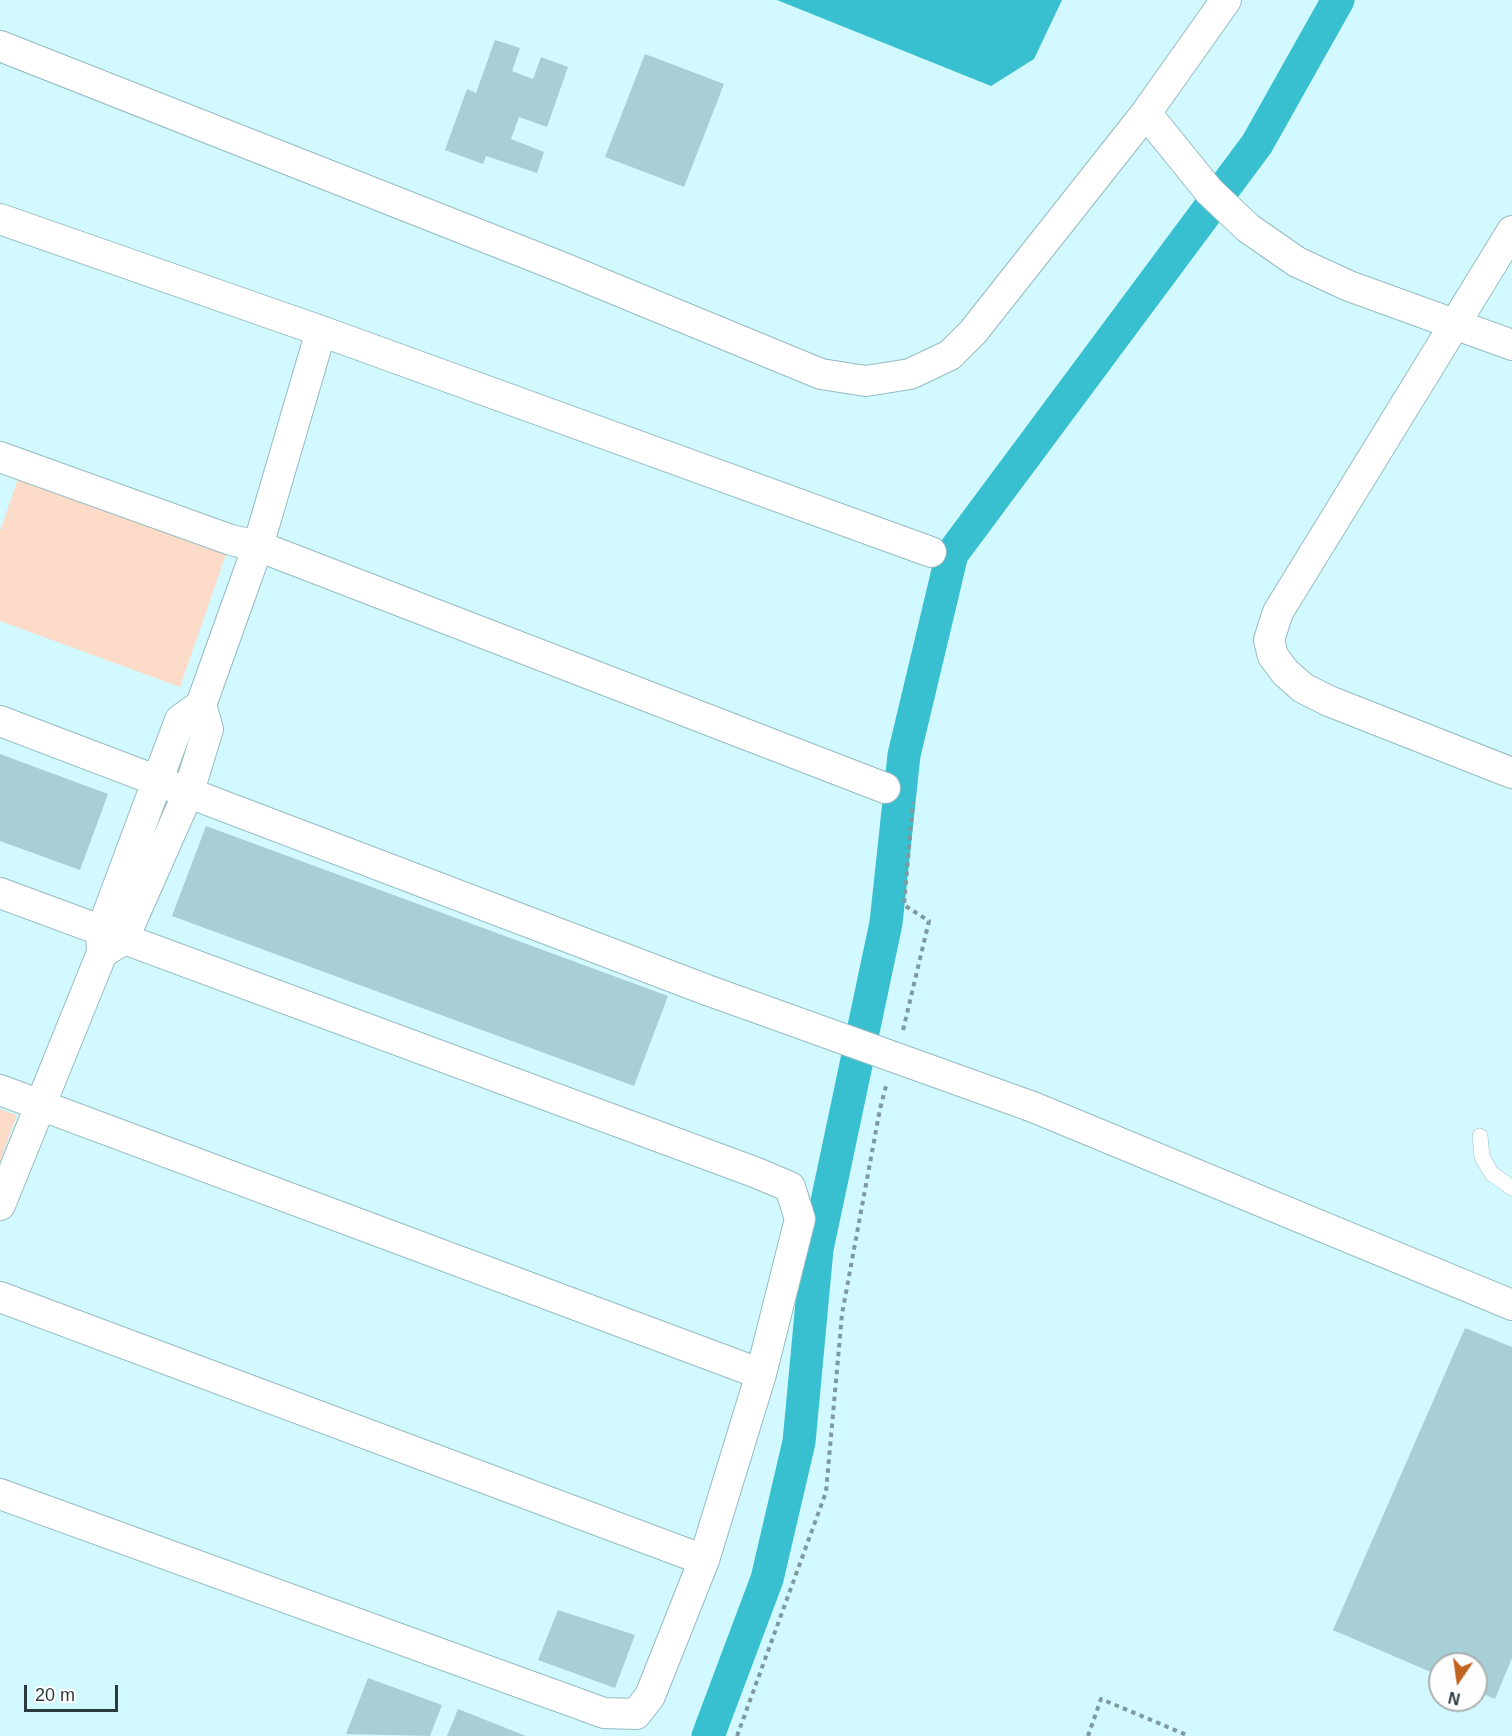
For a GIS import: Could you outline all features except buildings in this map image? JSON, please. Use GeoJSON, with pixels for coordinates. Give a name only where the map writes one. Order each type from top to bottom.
{"type":"FeatureCollection","features":[{"type":"Feature","properties":{"kind":"street"},"geometry":{"type":"LineString","coordinates":[[0,46],[561,267],[821,374],[866,381],[910,374],[950,355],[974,332],[1146,113],[1226,0]]}},
{"type":"Feature","properties":{"kind":"street"},"geometry":{"type":"LineString","coordinates":[[1146,113],[1209,191],[1248,228],[1297,262],[1328,277],[1455,322],[1512,345]]}},
{"type":"Feature","properties":{"kind":"street"},"geometry":{"type":"LineString","coordinates":[[0,219],[321,331],[931,552]]}},
{"type":"Feature","properties":{"kind":"street"},"geometry":{"type":"LineString","coordinates":[[1512,231],[1278,612],[1269,640],[1273,656],[1285,672],[1303,688],[1329,701],[1512,773]]}},
{"type":"Feature","properties":{"kind":"street"},"geometry":{"type":"LineString","coordinates":[[109,942],[156,779],[180,720],[201,705],[258,546],[321,331]]}},
{"type":"Feature","properties":{"kind":"street"},"geometry":{"type":"LineString","coordinates":[[0,457],[231,540],[258,546],[885,788]]}},
{"type":"Feature","properties":{"kind":"street"},"geometry":{"type":"LineString","coordinates":[[0,1205],[109,942],[189,791],[208,729],[201,705]]}},
{"type":"Feature","properties":{"kind":"street"},"geometry":{"type":"LineString","coordinates":[[0,721],[707,990],[1033,1107],[1512,1305]]}},
{"type":"Feature","properties":{"kind":"street"},"geometry":{"type":"LineString","coordinates":[[0,893],[109,942],[757,1173],[790,1187],[800,1219],[761,1374],[704,1560],[650,1696],[636,1714],[604,1713],[0,1494]]}},
{"type":"Feature","properties":{"kind":"street"},"geometry":{"type":"LineString","coordinates":[[0,1090],[761,1374]]}},
{"type":"Feature","properties":{"kind":"street"},"geometry":{"type":"LineString","coordinates":[[0,1297],[704,1560]]}},
{"type":"Feature","properties":{"kind":"lane"},"geometry":{"type":"LineString","coordinates":[[1480,1136],[1482,1157],[1492,1174],[1512,1188]]}},
{"type":"Feature","properties":{"kind":"path"},"geometry":{"type":"LineString","coordinates":[[902,1034],[929,921],[904,905],[914,799]]}},
{"type":"Feature","properties":{"kind":"path"},"geometry":{"type":"LineString","coordinates":[[736,1736],[826,1492],[842,1314],[880,1109],[889,1076]]}},
{"type":"Feature","properties":{"kind":"path"},"geometry":{"type":"LineString","coordinates":[[1088,1736],[1101,1699],[1189,1736]]}},
{"type":"Feature","properties":{"kind":"shaded area"},"geometry":{"type":"Polygon","coordinates":[[[23,464],[231,540],[180,687],[0,621],[0,531],[23,464]]]}},
{"type":"Feature","properties":{"kind":"shaded area"},"geometry":{"type":"Polygon","coordinates":[[[0,1109],[17,1115],[0,1161],[0,1109]]]}},
{"type":"Feature","properties":{"kind":"water"},"geometry":{"type":"Polygon","coordinates":[[[777,0],[1062,0],[1034,59],[991,86],[777,0]]]}},
{"type":"Feature","properties":{"kind":"waterway"},"geometry":{"type":"LineString","coordinates":[[708,1736],[767,1579],[799,1442],[817,1249],[886,923],[904,755],[952,554],[1257,144],[1338,0]]}}]}
